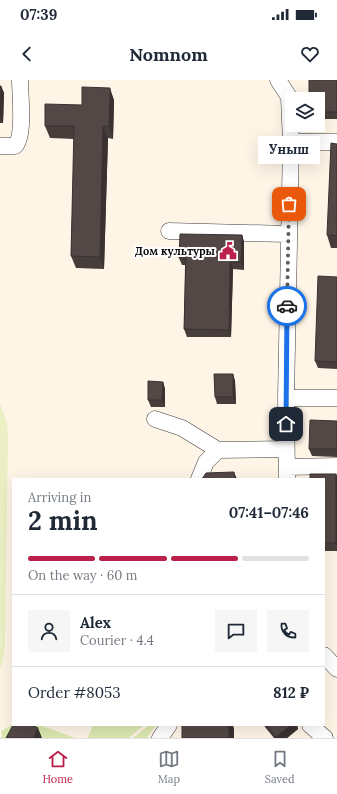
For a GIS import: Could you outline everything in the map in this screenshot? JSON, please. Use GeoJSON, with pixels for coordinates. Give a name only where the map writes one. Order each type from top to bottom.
{"type":"FeatureCollection","features":[{"type":"Feature","properties":{"kind":"street"},"geometry":{"type":"LineString","coordinates":[[0,146],[15,146],[18,143],[21,134],[20,80]]}},
{"type":"Feature","properties":{"kind":"street"},"geometry":{"type":"LineString","coordinates":[[278,80],[286,92]]}},
{"type":"Feature","properties":{"kind":"street"},"geometry":{"type":"LineString","coordinates":[[290,92],[292,80]]}},
{"type":"Feature","properties":{"kind":"street"},"geometry":{"type":"LineString","coordinates":[[291,132],[286,398],[287,473],[337,466]]}},
{"type":"Feature","properties":{"kind":"street"},"geometry":{"type":"LineString","coordinates":[[291,142],[337,142]]}},
{"type":"Feature","properties":{"kind":"street"},"geometry":{"type":"LineString","coordinates":[[169,232],[289,234]]}},
{"type":"Feature","properties":{"kind":"street"},"geometry":{"type":"LineString","coordinates":[[286,398],[337,398]]}},
{"type":"Feature","properties":{"kind":"street"},"geometry":{"type":"LineString","coordinates":[[155,419],[182,428],[218,450],[286,449]]}},
{"type":"Feature","properties":{"kind":"street"},"geometry":{"type":"LineString","coordinates":[[199,478],[206,462],[218,450]]}},
{"type":"Feature","properties":{"kind":"street"},"geometry":{"type":"LineString","coordinates":[[325,656],[337,670]]}},
{"type":"Feature","properties":{"kind":"street"},"geometry":{"type":"LineString","coordinates":[[160,738],[168,726]]}},
{"type":"Feature","properties":{"kind":"street"},"geometry":{"type":"LineString","coordinates":[[311,726],[325,738]]}},
{"type":"Feature","properties":{"kind":"green space"},"geometry":{"type":"Polygon","coordinates":[[[0,404],[7,423],[8,438],[5,645],[0,670],[0,404]]]}},
{"type":"Feature","properties":{"kind":"green space"},"geometry":{"type":"Polygon","coordinates":[[[12,725],[13,726],[11,738],[1,738],[1,731],[12,725]]]}},
{"type":"Feature","properties":{"kind":"green space"},"geometry":{"type":"Polygon","coordinates":[[[22,726],[43,726],[75,738],[44,738],[22,726]]]}},
{"type":"Feature","properties":{"kind":"green space"},"geometry":{"type":"Polygon","coordinates":[[[93,726],[143,726],[129,738],[88,738],[93,726]]]}},
{"type":"Feature","properties":{"kind":"green space"},"geometry":{"type":"Polygon","coordinates":[[[148,726],[155,726],[147,738],[133,738],[148,726]]]}},
{"type":"Feature","properties":{"kind":"building"},"geometry":{"type":"Polygon","coordinates":[[[309,80],[337,80],[337,112],[325,112],[325,92],[309,92],[309,80]]]}},
{"type":"Feature","properties":{"kind":"building"},"geometry":{"type":"Polygon","coordinates":[[[0,86],[1,86],[0,116],[0,86]]]}},
{"type":"Feature","properties":{"kind":"building"},"geometry":{"type":"Polygon","coordinates":[[[82,87],[110,88],[109,126],[103,126],[100,257],[71,256],[74,126],[45,126],[45,104],[82,105],[82,87]]]}},
{"type":"Feature","properties":{"kind":"building"},"geometry":{"type":"Polygon","coordinates":[[[331,143],[337,144],[337,236],[327,235],[331,143]]]}},
{"type":"Feature","properties":{"kind":"building"},"geometry":{"type":"Polygon","coordinates":[[[180,234],[242,235],[241,262],[230,262],[229,330],[184,329],[186,258],[179,258],[180,234]]]}},
{"type":"Feature","properties":{"kind":"building"},"geometry":{"type":"Polygon","coordinates":[[[318,276],[337,277],[337,362],[315,361],[318,276]]]}},
{"type":"Feature","properties":{"kind":"building"},"geometry":{"type":"Polygon","coordinates":[[[214,374],[233,374],[233,397],[215,397],[214,374]]]}},
{"type":"Feature","properties":{"kind":"building"},"geometry":{"type":"Polygon","coordinates":[[[148,381],[163,382],[162,400],[148,400],[148,381]]]}},
{"type":"Feature","properties":{"kind":"building"},"geometry":{"type":"Polygon","coordinates":[[[310,420],[337,421],[337,449],[309,449],[310,420]]]}},
{"type":"Feature","properties":{"kind":"building"},"geometry":{"type":"Polygon","coordinates":[[[234,472],[235,478],[203,478],[206,473],[234,472]]]}},
{"type":"Feature","properties":{"kind":"building"},"geometry":{"type":"Polygon","coordinates":[[[310,474],[336,474],[336,543],[325,543],[325,478],[310,478],[310,474]]]}},
{"type":"Feature","properties":{"kind":"building"},"geometry":{"type":"Polygon","coordinates":[[[12,726],[34,726],[38,728],[33,738],[6,738],[12,726]]]}},
{"type":"Feature","properties":{"kind":"building"},"geometry":{"type":"Polygon","coordinates":[[[182,726],[229,726],[229,738],[182,738],[182,726]]]}},
{"type":"Feature","properties":{"kind":"building"},"geometry":{"type":"Polygon","coordinates":[[[267,726],[290,726],[276,737],[267,726]]]}},
{"type":"Feature","properties":{"kind":"way so far"},"geometry":{"type":"LineString","coordinates":[[287,306],[289,204]]}},
{"type":"Feature","properties":{"kind":"place","name":"Уныш"},"geometry":{"type":"Point","coordinates":[289,204]}},
{"type":"Feature","properties":{"kind":"place","name":"Дом культуры"},"geometry":{"type":"Point","coordinates":[228,251]}},
{"type":"Feature","properties":{"kind":"route"},"geometry":{"type":"LineString","coordinates":[[286,424],[287,306]]}}]}
